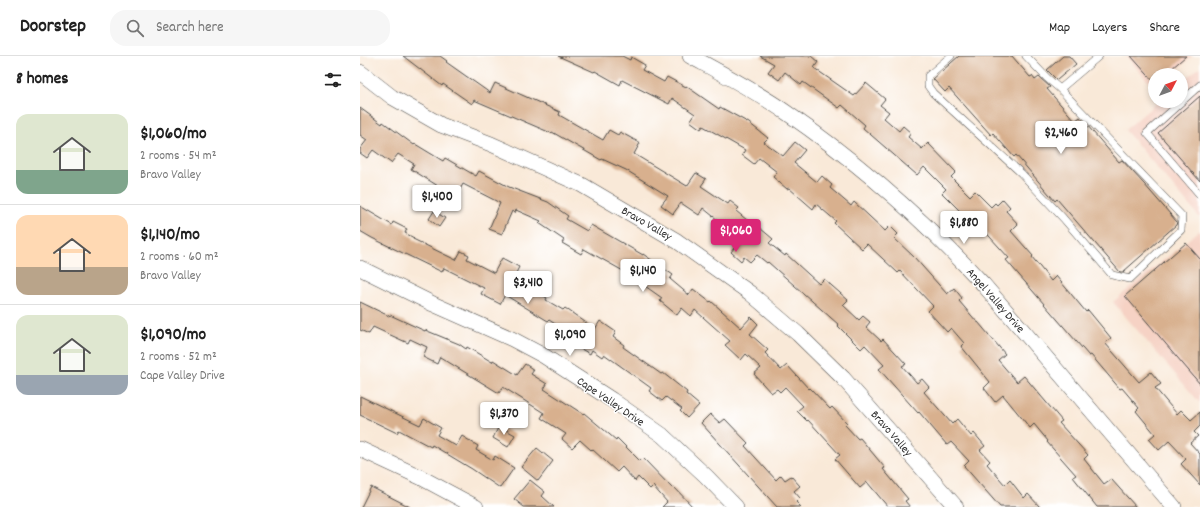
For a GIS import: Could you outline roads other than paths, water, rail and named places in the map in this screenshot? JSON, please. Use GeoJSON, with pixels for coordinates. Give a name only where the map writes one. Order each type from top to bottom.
{"type":"FeatureCollection","features":[{"type":"Feature","properties":{"kind":"street","name":"Angel Valley Drive"},"geometry":{"type":"LineString","coordinates":[[690,56],[787,112],[837,150],[903,204],[983,284],[1174,507]]}},
{"type":"Feature","properties":{"kind":"street","name":"Bravo Valley"},"geometry":{"type":"LineString","coordinates":[[360,72],[392,97],[441,124],[491,144],[582,185],[677,241],[750,293],[798,334],[843,378],[956,507]]}},
{"type":"Feature","properties":{"kind":"street","name":"Cape Valley Drive"},"geometry":{"type":"LineString","coordinates":[[360,268],[433,304],[512,339],[544,356],[612,400],[662,435],[706,476],[736,507]]}},
{"type":"Feature","properties":{"kind":"street"},"geometry":{"type":"LineString","coordinates":[[360,449],[420,477],[476,507]]}},
{"type":"Feature","properties":{"kind":"lane"},"geometry":{"type":"LineString","coordinates":[[951,56],[928,76],[928,86],[933,93],[1021,173],[1063,218],[1112,275],[1130,280],[1181,230],[1182,216],[1060,89],[1046,78],[1026,56]]}},
{"type":"Feature","properties":{"kind":"lane"},"geometry":{"type":"LineString","coordinates":[[1060,89],[1099,56]]}},
{"type":"Feature","properties":{"kind":"lane"},"geometry":{"type":"LineString","coordinates":[[1200,85],[1147,133],[1200,195]]}}]}
